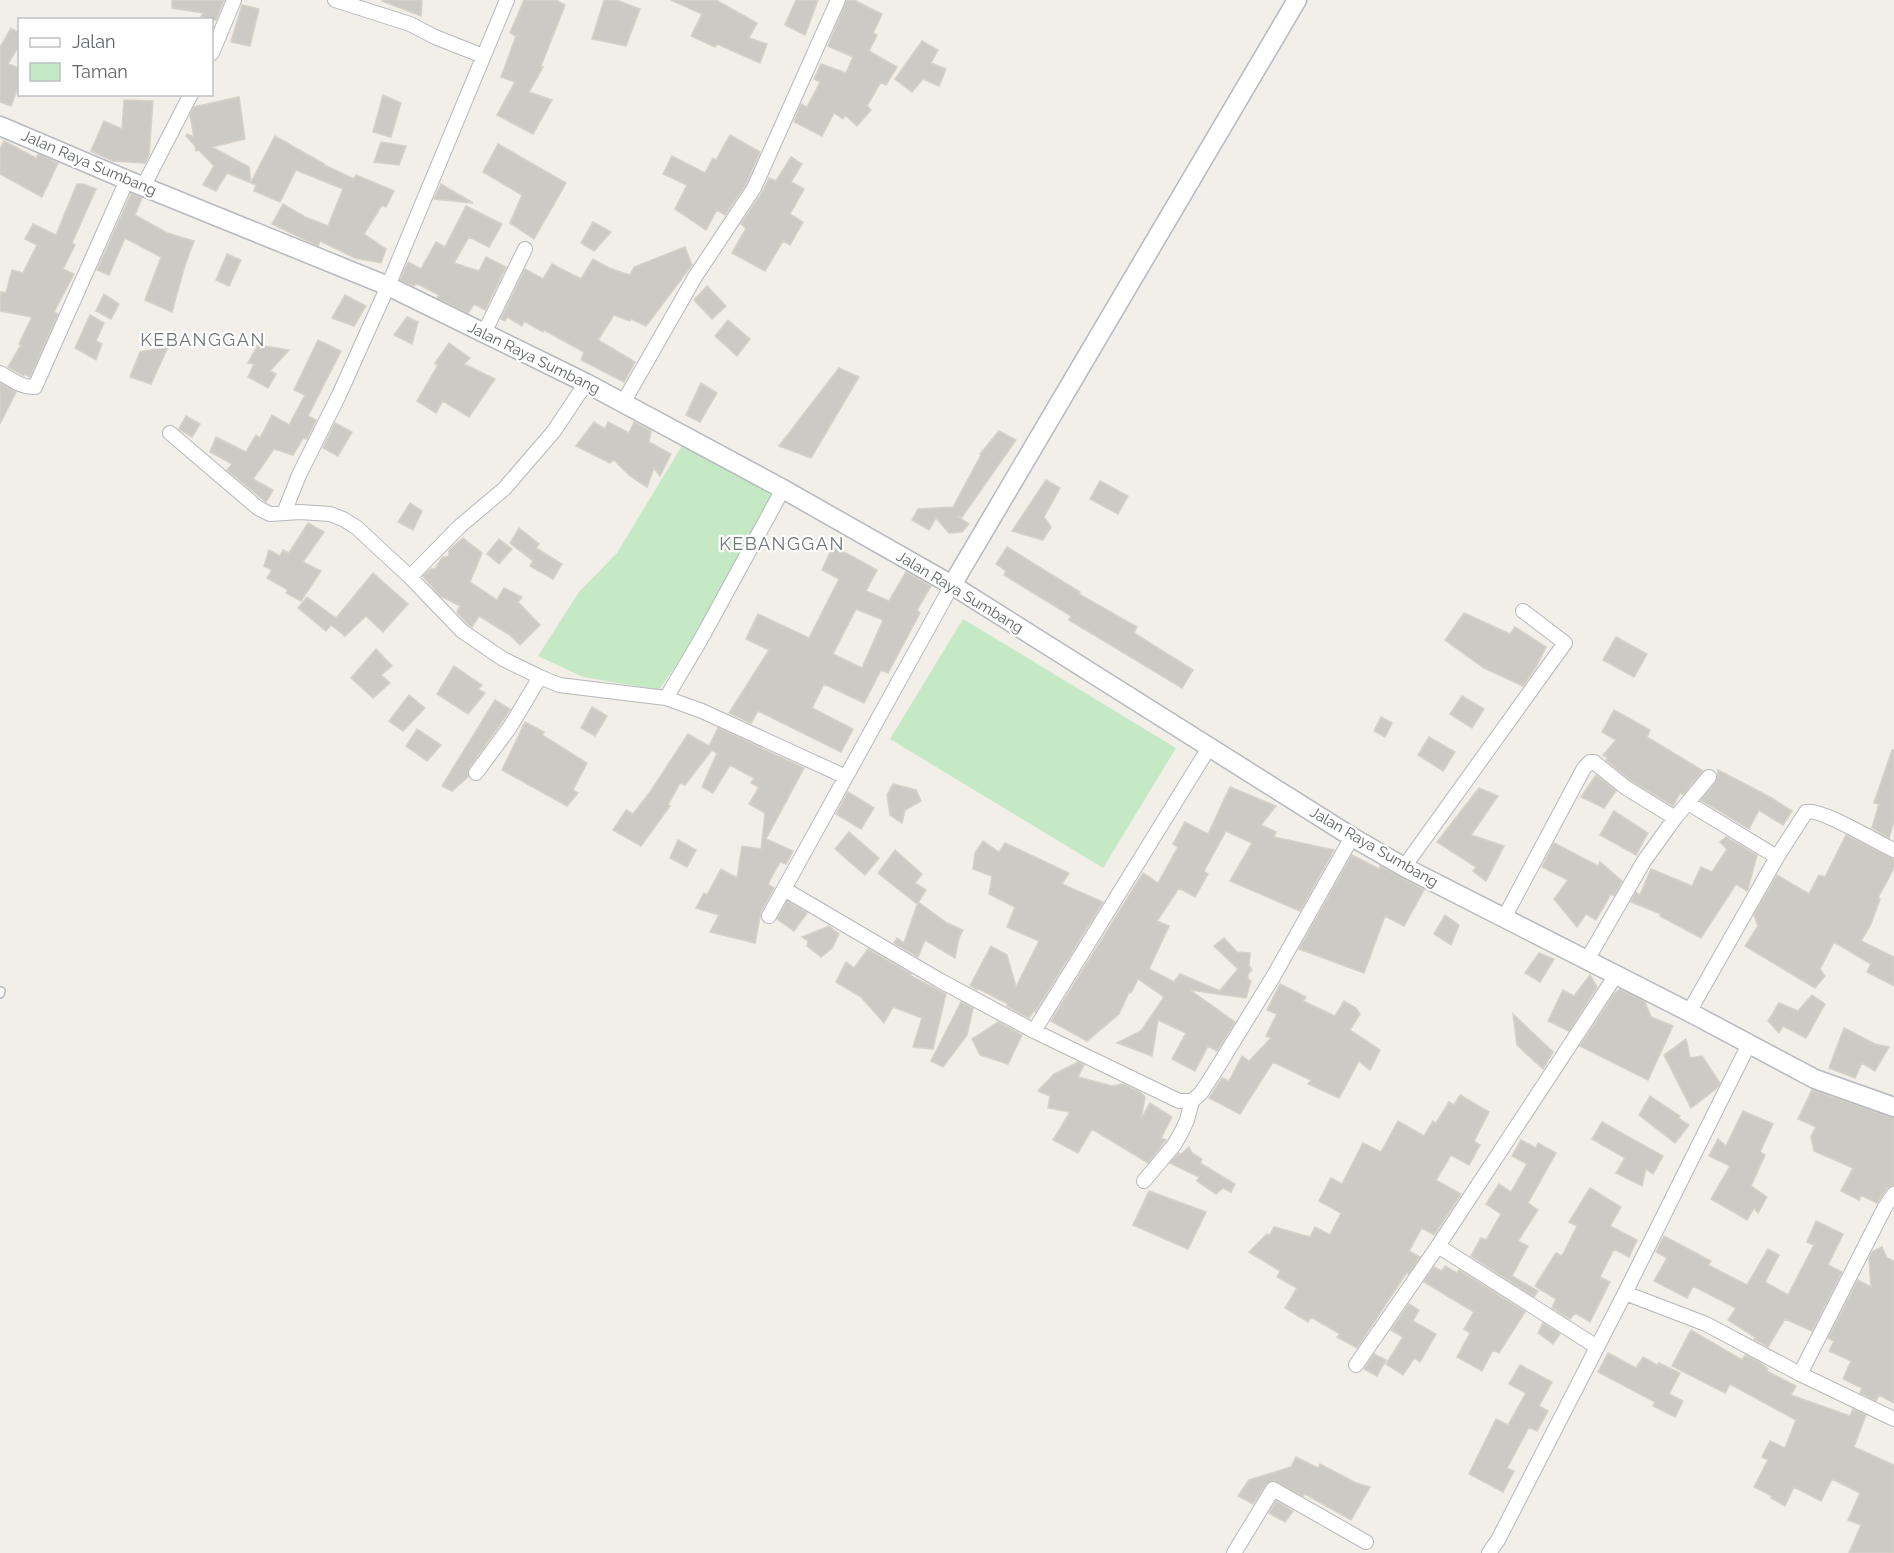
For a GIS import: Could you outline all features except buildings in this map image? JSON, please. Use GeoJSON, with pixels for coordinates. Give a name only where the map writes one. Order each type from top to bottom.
{"type":"FeatureCollection","features":[{"type":"Feature","properties":{"kind":"street"},"geometry":{"type":"LineString","coordinates":[[213,51],[234,0]]}},
{"type":"Feature","properties":{"kind":"street"},"geometry":{"type":"LineString","coordinates":[[335,0],[410,24],[435,37],[483,56]]}},
{"type":"Feature","properties":{"kind":"street"},"geometry":{"type":"LineString","coordinates":[[284,513],[299,474],[339,395],[388,286],[507,0]]}},
{"type":"Feature","properties":{"kind":"street"},"geometry":{"type":"LineString","coordinates":[[623,403],[694,277],[754,188],[838,0]]}},
{"type":"Feature","properties":{"kind":"street"},"geometry":{"type":"LineString","coordinates":[[769,916],[952,585],[1297,0]]}},
{"type":"Feature","properties":{"kind":"street"},"geometry":{"type":"LineString","coordinates":[[0,373],[29,388],[35,387],[135,183],[190,96]]}},
{"type":"Feature","properties":{"kind":"street","name":"Jalan Raya Sumbang"},"geometry":{"type":"LineString","coordinates":[[0,126],[388,286],[586,383],[783,489],[952,585],[1352,837],[1404,867],[1815,1079],[1894,1107]]}},
{"type":"Feature","properties":{"kind":"street"},"geometry":{"type":"LineString","coordinates":[[484,333],[525,249]]}},
{"type":"Feature","properties":{"kind":"street"},"geometry":{"type":"LineString","coordinates":[[410,577],[460,526],[504,489],[554,431],[586,383]]}},
{"type":"Feature","properties":{"kind":"street"},"geometry":{"type":"LineString","coordinates":[[170,433],[258,508],[270,514],[300,512],[336,514],[356,527],[410,577],[462,631],[503,659],[559,685],[666,698],[702,711],[846,777]]}},
{"type":"Feature","properties":{"kind":"street"},"geometry":{"type":"LineString","coordinates":[[666,698],[783,489]]}},
{"type":"Feature","properties":{"kind":"street"},"geometry":{"type":"LineString","coordinates":[[1404,867],[1565,643],[1523,611]]}},
{"type":"Feature","properties":{"kind":"street"},"geometry":{"type":"LineString","coordinates":[[476,773],[510,727],[540,677]]}},
{"type":"Feature","properties":{"kind":"street"},"geometry":{"type":"LineString","coordinates":[[1034,1030],[1210,746]]}},
{"type":"Feature","properties":{"kind":"street"},"geometry":{"type":"LineString","coordinates":[[1504,918],[1584,768],[1590,762],[1594,762],[1625,787],[1675,818]]}},
{"type":"Feature","properties":{"kind":"street"},"geometry":{"type":"LineString","coordinates":[[1587,960],[1644,861],[1709,777]]}},
{"type":"Feature","properties":{"kind":"street"},"geometry":{"type":"LineString","coordinates":[[1688,803],[1777,857]]}},
{"type":"Feature","properties":{"kind":"street"},"geometry":{"type":"LineString","coordinates":[[1689,1012],[1777,857],[1806,812],[1811,810],[1894,850]]}},
{"type":"Feature","properties":{"kind":"street"},"geometry":{"type":"LineString","coordinates":[[1144,1181],[1174,1145],[1187,1120],[1192,1101],[1207,1083],[1273,977],[1352,837]]}},
{"type":"Feature","properties":{"kind":"street"},"geometry":{"type":"LineString","coordinates":[[784,889],[899,958],[1034,1030],[1179,1101],[1192,1101]]}},
{"type":"Feature","properties":{"kind":"street"},"geometry":{"type":"LineString","coordinates":[[1356,1365],[1438,1246],[1616,975]]}},
{"type":"Feature","properties":{"kind":"street"},"geometry":{"type":"LineString","coordinates":[[1489,1553],[1498,1540],[1598,1347],[1749,1044]]}},
{"type":"Feature","properties":{"kind":"street"},"geometry":{"type":"LineString","coordinates":[[1800,1374],[1885,1207],[1894,1194]]}},
{"type":"Feature","properties":{"kind":"street"},"geometry":{"type":"LineString","coordinates":[[1438,1246],[1598,1347]]}},
{"type":"Feature","properties":{"kind":"street"},"geometry":{"type":"LineString","coordinates":[[1624,1293],[1706,1324],[1800,1374],[1894,1419]]}},
{"type":"Feature","properties":{"kind":"street"},"geometry":{"type":"LineString","coordinates":[[1234,1553],[1273,1489],[1366,1542]]}},
{"type":"Feature","properties":{"kind":"green space"},"geometry":{"type":"Polygon","coordinates":[[[683,444],[774,494],[695,637],[659,690],[583,677],[538,656],[579,592],[617,553],[683,444]]]}},
{"type":"Feature","properties":{"kind":"green space"},"geometry":{"type":"Polygon","coordinates":[[[963,619],[1176,748],[1103,868],[890,739],[963,619]]]}},
{"type":"Feature","properties":{"kind":"district","name":"KEBANGGAN"},"geometry":{"type":"Point","coordinates":[203,339]}},
{"type":"Feature","properties":{"kind":"district","name":"KEBANGGAN"},"geometry":{"type":"Point","coordinates":[782,543]}}]}
